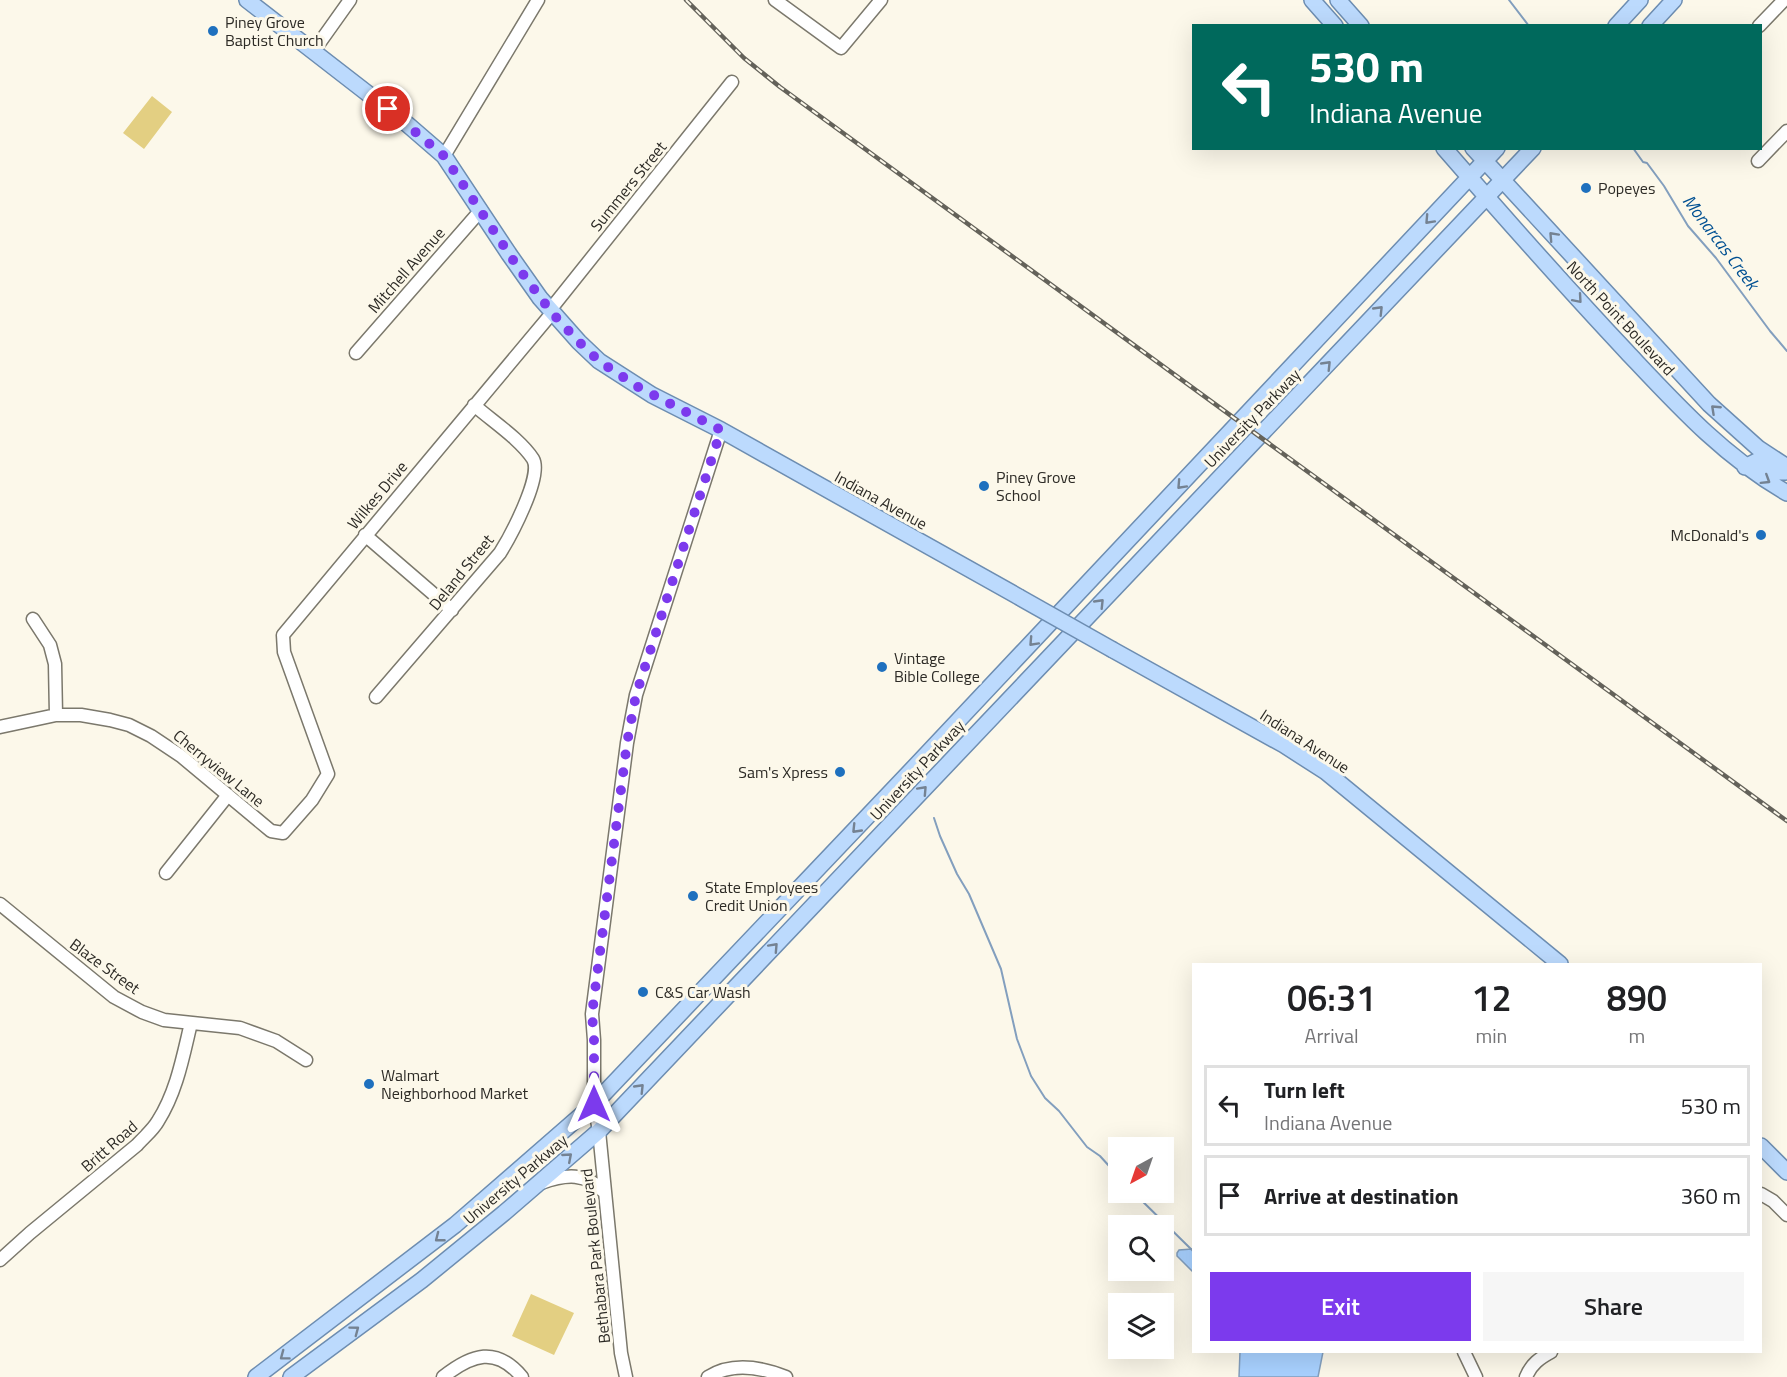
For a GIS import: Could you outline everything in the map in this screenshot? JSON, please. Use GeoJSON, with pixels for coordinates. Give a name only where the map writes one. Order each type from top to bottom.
{"type":"FeatureCollection","features":[{"type":"Feature","properties":{"kind":"main road","name":"Indiana Avenue"},"geometry":{"type":"LineString","coordinates":[[247,0],[407,124],[444,156],[508,254],[551,312],[579,342],[612,371],[1284,745],[1326,772],[1559,963]]}},
{"type":"Feature","properties":{"kind":"main road"},"geometry":{"type":"LineString","coordinates":[[1312,0],[1333,24]]}},
{"type":"Feature","properties":{"kind":"main road"},"geometry":{"type":"LineString","coordinates":[[1338,0],[1359,24]]}},
{"type":"Feature","properties":{"kind":"main road"},"geometry":{"type":"LineString","coordinates":[[1618,24],[1640,0]]}},
{"type":"Feature","properties":{"kind":"main road"},"geometry":{"type":"LineString","coordinates":[[1652,24],[1674,0]]}},
{"type":"Feature","properties":{"kind":"main road","name":"North Point Boulevard"},"geometry":{"type":"LineString","coordinates":[[1446,150],[1588,311],[1687,416],[1745,467],[1787,493]]}},
{"type":"Feature","properties":{"kind":"main road","name":"North Point Boulevard"},"geometry":{"type":"LineString","coordinates":[[1475,150],[1709,404],[1758,448],[1787,469]]}},
{"type":"Feature","properties":{"kind":"main road","name":"University Parkway"},"geometry":{"type":"LineString","coordinates":[[256,1377],[455,1225],[594,1104],[1495,150]]}},
{"type":"Feature","properties":{"kind":"main road","name":"University Parkway"},"geometry":{"type":"LineString","coordinates":[[291,1377],[422,1280],[599,1131],[1531,150]]}},
{"type":"Feature","properties":{"kind":"main road"},"geometry":{"type":"LineString","coordinates":[[1716,442],[1724,442],[1744,454],[1758,448]]}},
{"type":"Feature","properties":{"kind":"main road"},"geometry":{"type":"LineString","coordinates":[[1745,467],[1756,461],[1776,472],[1780,473],[1787,469]]}},
{"type":"Feature","properties":{"kind":"main road"},"geometry":{"type":"LineString","coordinates":[[1762,1147],[1787,1172]]}},
{"type":"Feature","properties":{"kind":"street"},"geometry":{"type":"LineString","coordinates":[[313,52],[350,0]]}},
{"type":"Feature","properties":{"kind":"street"},"geometry":{"type":"LineString","coordinates":[[444,156],[538,0]]}},
{"type":"Feature","properties":{"kind":"street"},"geometry":{"type":"LineString","coordinates":[[775,0],[841,48],[881,0]]}},
{"type":"Feature","properties":{"kind":"street"},"geometry":{"type":"LineString","coordinates":[[1761,24],[1784,0]]}},
{"type":"Feature","properties":{"kind":"street","name":"Summers Street"},"geometry":{"type":"LineString","coordinates":[[551,312],[732,82]]}},
{"type":"Feature","properties":{"kind":"street"},"geometry":{"type":"LineString","coordinates":[[1758,161],[1787,131]]}},
{"type":"Feature","properties":{"kind":"street","name":"Mitchell Avenue"},"geometry":{"type":"LineString","coordinates":[[356,352],[481,210]]}},
{"type":"Feature","properties":{"kind":"street","name":"Wilkes Drive"},"geometry":{"type":"LineString","coordinates":[[308,714],[284,652],[283,635],[551,312]]}},
{"type":"Feature","properties":{"kind":"street","name":"Deland Street"},"geometry":{"type":"LineString","coordinates":[[376,697],[500,553],[513,533],[536,475],[534,460],[520,444],[474,405]]}},
{"type":"Feature","properties":{"kind":"street","name":"Bethabara Park Boulevard"},"geometry":{"type":"LineString","coordinates":[[626,1377],[621,1353],[599,1131],[594,1104],[592,1014],[627,743],[636,695],[721,430]]}},
{"type":"Feature","properties":{"kind":"street"},"geometry":{"type":"LineString","coordinates":[[365,535],[452,610]]}},
{"type":"Feature","properties":{"kind":"street"},"geometry":{"type":"LineString","coordinates":[[33,619],[50,645],[55,664],[56,715]]}},
{"type":"Feature","properties":{"kind":"street","name":"Cherryview Lane"},"geometry":{"type":"LineString","coordinates":[[0,727],[56,715],[81,715],[129,725],[151,736],[181,756],[271,831],[283,834],[312,800],[328,774],[308,714]]}},
{"type":"Feature","properties":{"kind":"street"},"geometry":{"type":"LineString","coordinates":[[166,873],[228,795]]}},
{"type":"Feature","properties":{"kind":"street","name":"Blaze Street"},"geometry":{"type":"LineString","coordinates":[[0,904],[114,997],[164,1020],[240,1028],[276,1041],[306,1060]]}},
{"type":"Feature","properties":{"kind":"street","name":"Britt Road"},"geometry":{"type":"LineString","coordinates":[[0,1260],[151,1131],[158,1122],[175,1086],[191,1023]]}},
{"type":"Feature","properties":{"kind":"street"},"geometry":{"type":"LineString","coordinates":[[537,1184],[554,1178],[583,1178],[592,1180],[605,1192]]}},
{"type":"Feature","properties":{"kind":"street"},"geometry":{"type":"LineString","coordinates":[[1762,1195],[1773,1201],[1787,1215]]}},
{"type":"Feature","properties":{"kind":"street"},"geometry":{"type":"LineString","coordinates":[[1464,1353],[1476,1377]]}},
{"type":"Feature","properties":{"kind":"street"},"geometry":{"type":"LineString","coordinates":[[1526,1377],[1538,1359],[1549,1353]]}},
{"type":"Feature","properties":{"kind":"street"},"geometry":{"type":"LineString","coordinates":[[443,1377],[475,1358],[491,1356],[509,1363],[522,1377]]}},
{"type":"Feature","properties":{"kind":"street"},"geometry":{"type":"LineString","coordinates":[[708,1377],[716,1372],[752,1367],[786,1377]]}},
{"type":"Feature","properties":{"kind":"shaded area"},"geometry":{"type":"Polygon","coordinates":[[[152,96],[172,112],[144,149],[123,133],[152,96]]]}},
{"type":"Feature","properties":{"kind":"shaded area"},"geometry":{"type":"Polygon","coordinates":[[[531,1294],[574,1313],[554,1355],[512,1336],[531,1294]]]}},
{"type":"Feature","properties":{"kind":"water"},"geometry":{"type":"Polygon","coordinates":[[[1192,1249],[1192,1271],[1177,1256],[1179,1250],[1192,1249]]]}},
{"type":"Feature","properties":{"kind":"water"},"geometry":{"type":"Polygon","coordinates":[[[1240,1353],[1323,1353],[1318,1377],[1239,1377],[1240,1353]]]}},
{"type":"Feature","properties":{"kind":"waterway","name":"Monarcas Creek"},"geometry":{"type":"LineString","coordinates":[[1509,0],[1527,24]]}},
{"type":"Feature","properties":{"kind":"waterway","name":"Monarcas Creek"},"geometry":{"type":"LineString","coordinates":[[1634,150],[1664,186],[1688,226],[1716,258],[1787,351]]}},
{"type":"Feature","properties":{"kind":"waterway"},"geometry":{"type":"LineString","coordinates":[[934,818],[940,836],[969,894],[1001,969],[1017,1039],[1031,1076],[1045,1098],[1059,1111],[1087,1147],[1108,1165]]}},
{"type":"Feature","properties":{"kind":"waterway"},"geometry":{"type":"LineString","coordinates":[[1144,1203],[1192,1250]]}},
{"type":"Feature","properties":{"kind":"railway"},"geometry":{"type":"LineString","coordinates":[[686,0],[744,58],[780,87],[1787,821]]}},
{"type":"Feature","properties":{"kind":"place","name":"Piney Grove Baptist Church"},"geometry":{"type":"Point","coordinates":[213,31]}},
{"type":"Feature","properties":{"kind":"place","name":"Popeyes"},"geometry":{"type":"Point","coordinates":[1586,188]}},
{"type":"Feature","properties":{"kind":"place","name":"Piney Grove School"},"geometry":{"type":"Point","coordinates":[984,486]}},
{"type":"Feature","properties":{"kind":"place","name":"McDonald's"},"geometry":{"type":"Point","coordinates":[1761,535]}},
{"type":"Feature","properties":{"kind":"place","name":"Vintage Bible College"},"geometry":{"type":"Point","coordinates":[882,667]}},
{"type":"Feature","properties":{"kind":"place","name":"Sam's Xpress"},"geometry":{"type":"Point","coordinates":[840,772]}},
{"type":"Feature","properties":{"kind":"place","name":"State Employees Credit Union"},"geometry":{"type":"Point","coordinates":[693,896]}},
{"type":"Feature","properties":{"kind":"place","name":"C&S Car Wash"},"geometry":{"type":"Point","coordinates":[643,992]}},
{"type":"Feature","properties":{"kind":"place","name":"Walmart Neighborhood Market"},"geometry":{"type":"Point","coordinates":[369,1084]}},
{"type":"Feature","properties":{"kind":"route"},"geometry":{"type":"LineString","coordinates":[[388,109],[444,156],[508,254],[552,313],[579,342],[612,371],[652,395],[721,430],[636,695],[627,743],[592,1014],[594,1104]]}}]}
